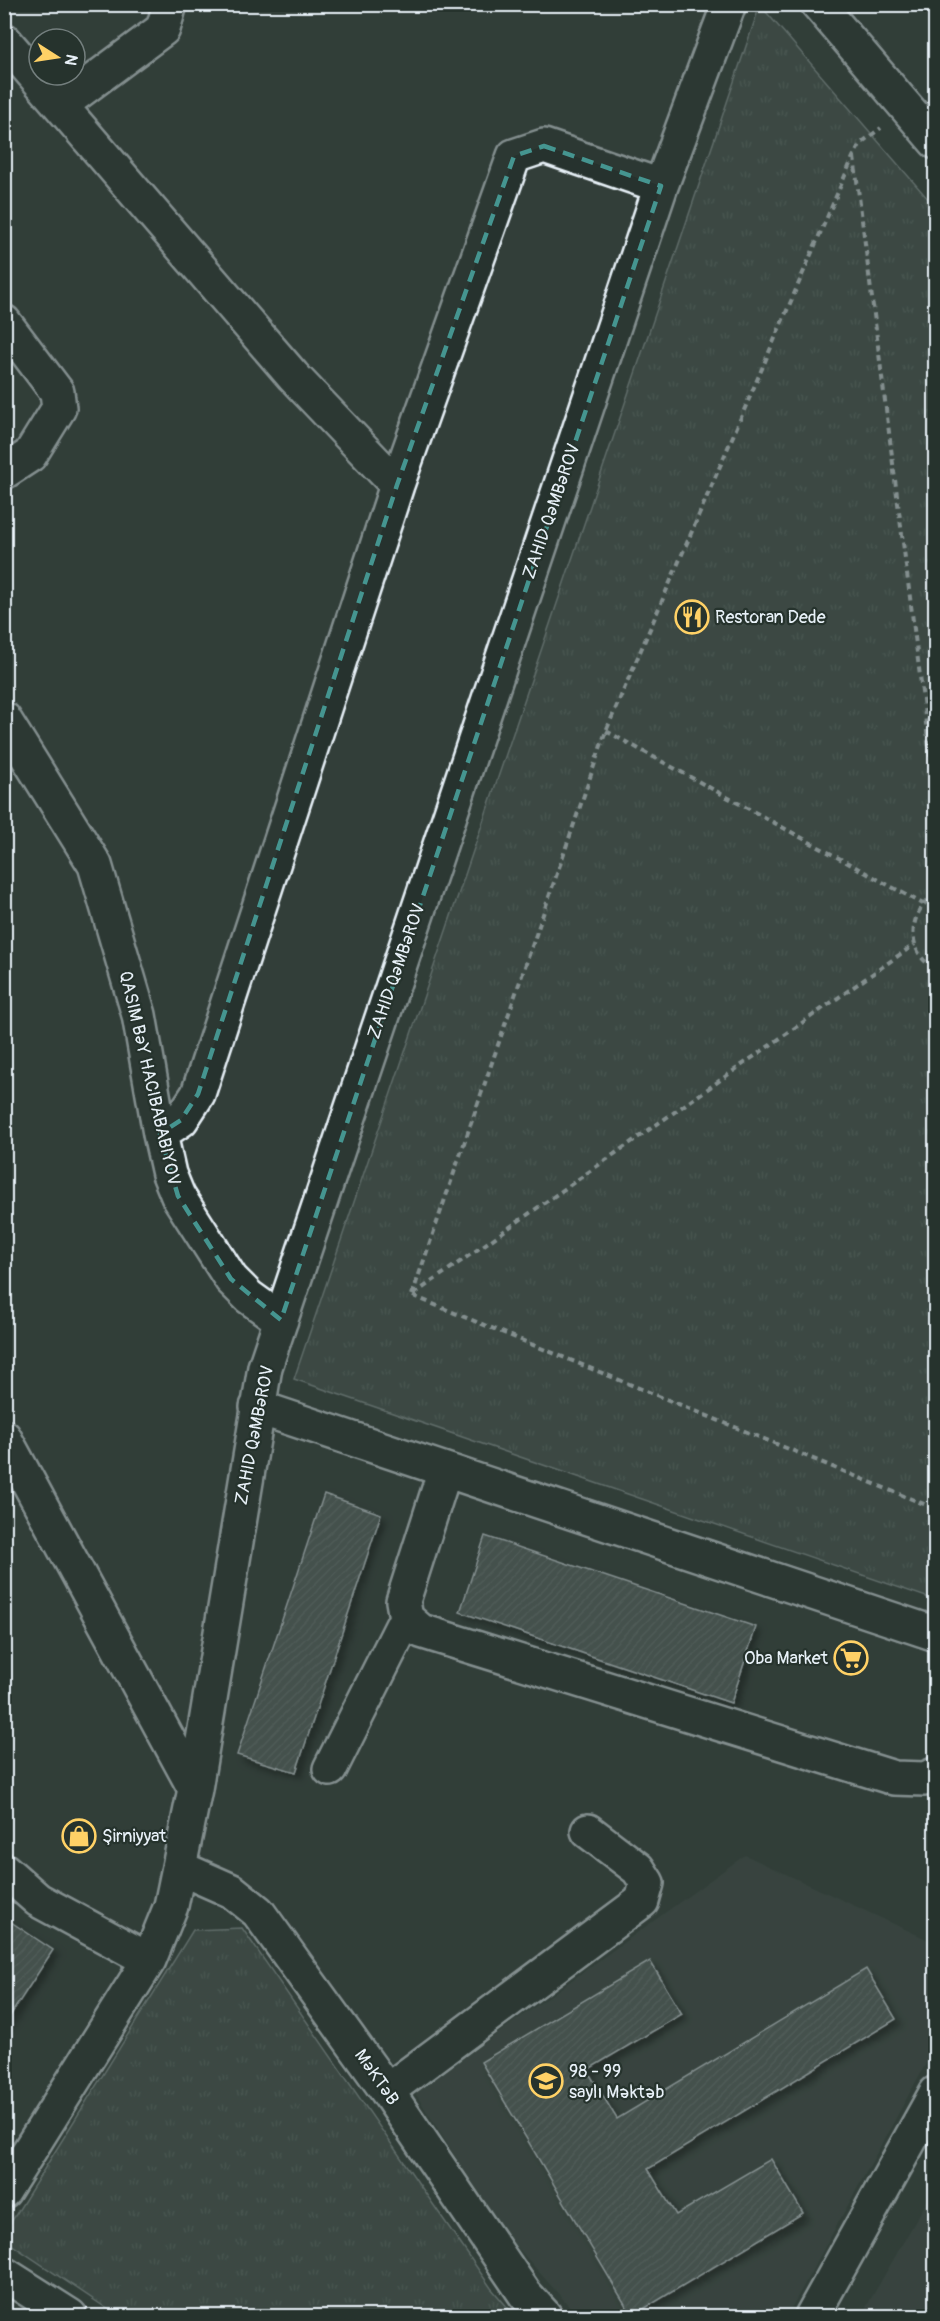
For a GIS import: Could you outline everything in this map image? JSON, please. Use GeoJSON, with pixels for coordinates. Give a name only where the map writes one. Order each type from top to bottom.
{"type":"FeatureCollection","features":[{"type":"Feature","properties":{"kind":"street"},"geometry":{"type":"LineString","coordinates":[[61,105],[163,29],[170,4]]}},
{"type":"Feature","properties":{"kind":"street","name":"ZAHID QƏMBƏROV"},"geometry":{"type":"LineString","coordinates":[[4,2191],[149,1960],[171,1906],[195,1789],[256,1407],[265,1367],[661,186],[729,4]]}},
{"type":"Feature","properties":{"kind":"street"},"geometry":{"type":"LineString","coordinates":[[818,4],[936,142]]}},
{"type":"Feature","properties":{"kind":"street"},"geometry":{"type":"LineString","coordinates":[[4,40],[293,376],[397,485]]}},
{"type":"Feature","properties":{"kind":"street"},"geometry":{"type":"LineString","coordinates":[[160,1134],[180,1120],[198,1094],[397,485],[514,156],[544,146],[661,186]]}},
{"type":"Feature","properties":{"kind":"street"},"geometry":{"type":"LineString","coordinates":[[4,322],[57,392],[59,408],[30,455],[4,472]]}},
{"type":"Feature","properties":{"kind":"street"},"geometry":{"type":"LineString","coordinates":[[4,718],[95,865],[139,1015],[160,1134],[169,1174],[178,1196],[231,1278],[249,1297],[281,1320]]}},
{"type":"Feature","properties":{"kind":"street"},"geometry":{"type":"LineString","coordinates":[[256,1407],[936,1634]]}},
{"type":"Feature","properties":{"kind":"street"},"geometry":{"type":"LineString","coordinates":[[4,1437],[195,1789]]}},
{"type":"Feature","properties":{"kind":"street"},"geometry":{"type":"LineString","coordinates":[[330,1768],[406,1618],[403,1602],[445,1470]]}},
{"type":"Feature","properties":{"kind":"street"},"geometry":{"type":"LineString","coordinates":[[406,1618],[421,1631],[894,1778],[925,1779],[936,1774]]}},
{"type":"Feature","properties":{"kind":"street"},"geometry":{"type":"LineString","coordinates":[[387,2091],[642,1901],[647,1883],[638,1869],[588,1831]]}},
{"type":"Feature","properties":{"kind":"street","name":"MƏKTƏB"},"geometry":{"type":"LineString","coordinates":[[180,1868],[232,1891],[258,1912],[387,2091],[525,2294],[546,2316]]}},
{"type":"Feature","properties":{"kind":"street"},"geometry":{"type":"LineString","coordinates":[[4,1870],[38,1900],[149,1960]]}},
{"type":"Feature","properties":{"kind":"street"},"geometry":{"type":"LineString","coordinates":[[812,2316],[936,2093]]}},
{"type":"Feature","properties":{"kind":"street"},"geometry":{"type":"LineString","coordinates":[[4,2274],[70,2316]]}},
{"type":"Feature","properties":{"kind":"path"},"geometry":{"type":"LineString","coordinates":[[412,1295],[606,731],[854,157],[936,802]]}},
{"type":"Feature","properties":{"kind":"path"},"geometry":{"type":"LineString","coordinates":[[606,731],[923,904]]}},
{"type":"Feature","properties":{"kind":"path"},"geometry":{"type":"LineString","coordinates":[[936,894],[923,904],[915,916],[912,930],[921,957],[936,969]]}},
{"type":"Feature","properties":{"kind":"path"},"geometry":{"type":"LineString","coordinates":[[412,1295],[915,944]]}},
{"type":"Feature","properties":{"kind":"path"},"geometry":{"type":"LineString","coordinates":[[412,1295],[936,1509]]}},
{"type":"Feature","properties":{"kind":"highlighted area"},"geometry":{"type":"Polygon","coordinates":[[[544,146],[661,186],[281,1320],[231,1279],[178,1196],[160,1134],[181,1120],[198,1094],[397,485],[514,156],[544,146]]]}},
{"type":"Feature","properties":{"kind":"shaded area"},"geometry":{"type":"Polygon","coordinates":[[[745,1855],[935,1943],[935,2047],[787,2316],[578,2316],[501,2229],[415,2093],[745,1855]]]}},
{"type":"Feature","properties":{"kind":"shaded area"},"geometry":{"type":"Polygon","coordinates":[[[935,2187],[935,2316],[861,2316],[935,2187]]]}},
{"type":"Feature","properties":{"kind":"green space"},"geometry":{"type":"Polygon","coordinates":[[[760,5],[935,207],[935,1600],[294,1379],[760,5]]]}},
{"type":"Feature","properties":{"kind":"green space"},"geometry":{"type":"Polygon","coordinates":[[[242,1928],[491,2288],[515,2316],[118,2316],[5,2240],[5,2232],[193,1930],[242,1928]]]}},
{"type":"Feature","properties":{"kind":"building"},"geometry":{"type":"Polygon","coordinates":[[[324,1494],[381,1514],[296,1772],[237,1755],[324,1494]]]}},
{"type":"Feature","properties":{"kind":"building"},"geometry":{"type":"Polygon","coordinates":[[[485,1536],[756,1627],[731,1703],[460,1612],[485,1536]]]}},
{"type":"Feature","properties":{"kind":"building"},"geometry":{"type":"Polygon","coordinates":[[[8,1920],[53,1950],[4,2025],[4,1925],[8,1920]]]}},
{"type":"Feature","properties":{"kind":"building"},"geometry":{"type":"Polygon","coordinates":[[[650,1961],[682,2014],[587,2070],[617,2119],[866,1969],[896,2019],[648,2169],[676,2215],[771,2159],[803,2213],[632,2316],[481,2062],[650,1961]]]}},
{"type":"Feature","properties":{"kind":"place","name":"Restoran Dede"},"geometry":{"type":"Point","coordinates":[692,617]}},
{"type":"Feature","properties":{"kind":"place","name":"Oba Market"},"geometry":{"type":"Point","coordinates":[851,1658]}},
{"type":"Feature","properties":{"kind":"place","name":"Şirniyyat"},"geometry":{"type":"Point","coordinates":[79,1836]}},
{"type":"Feature","properties":{"kind":"place","name":"98 - 99 saylı Məktəb"},"geometry":{"type":"Point","coordinates":[546,2081]}}]}
